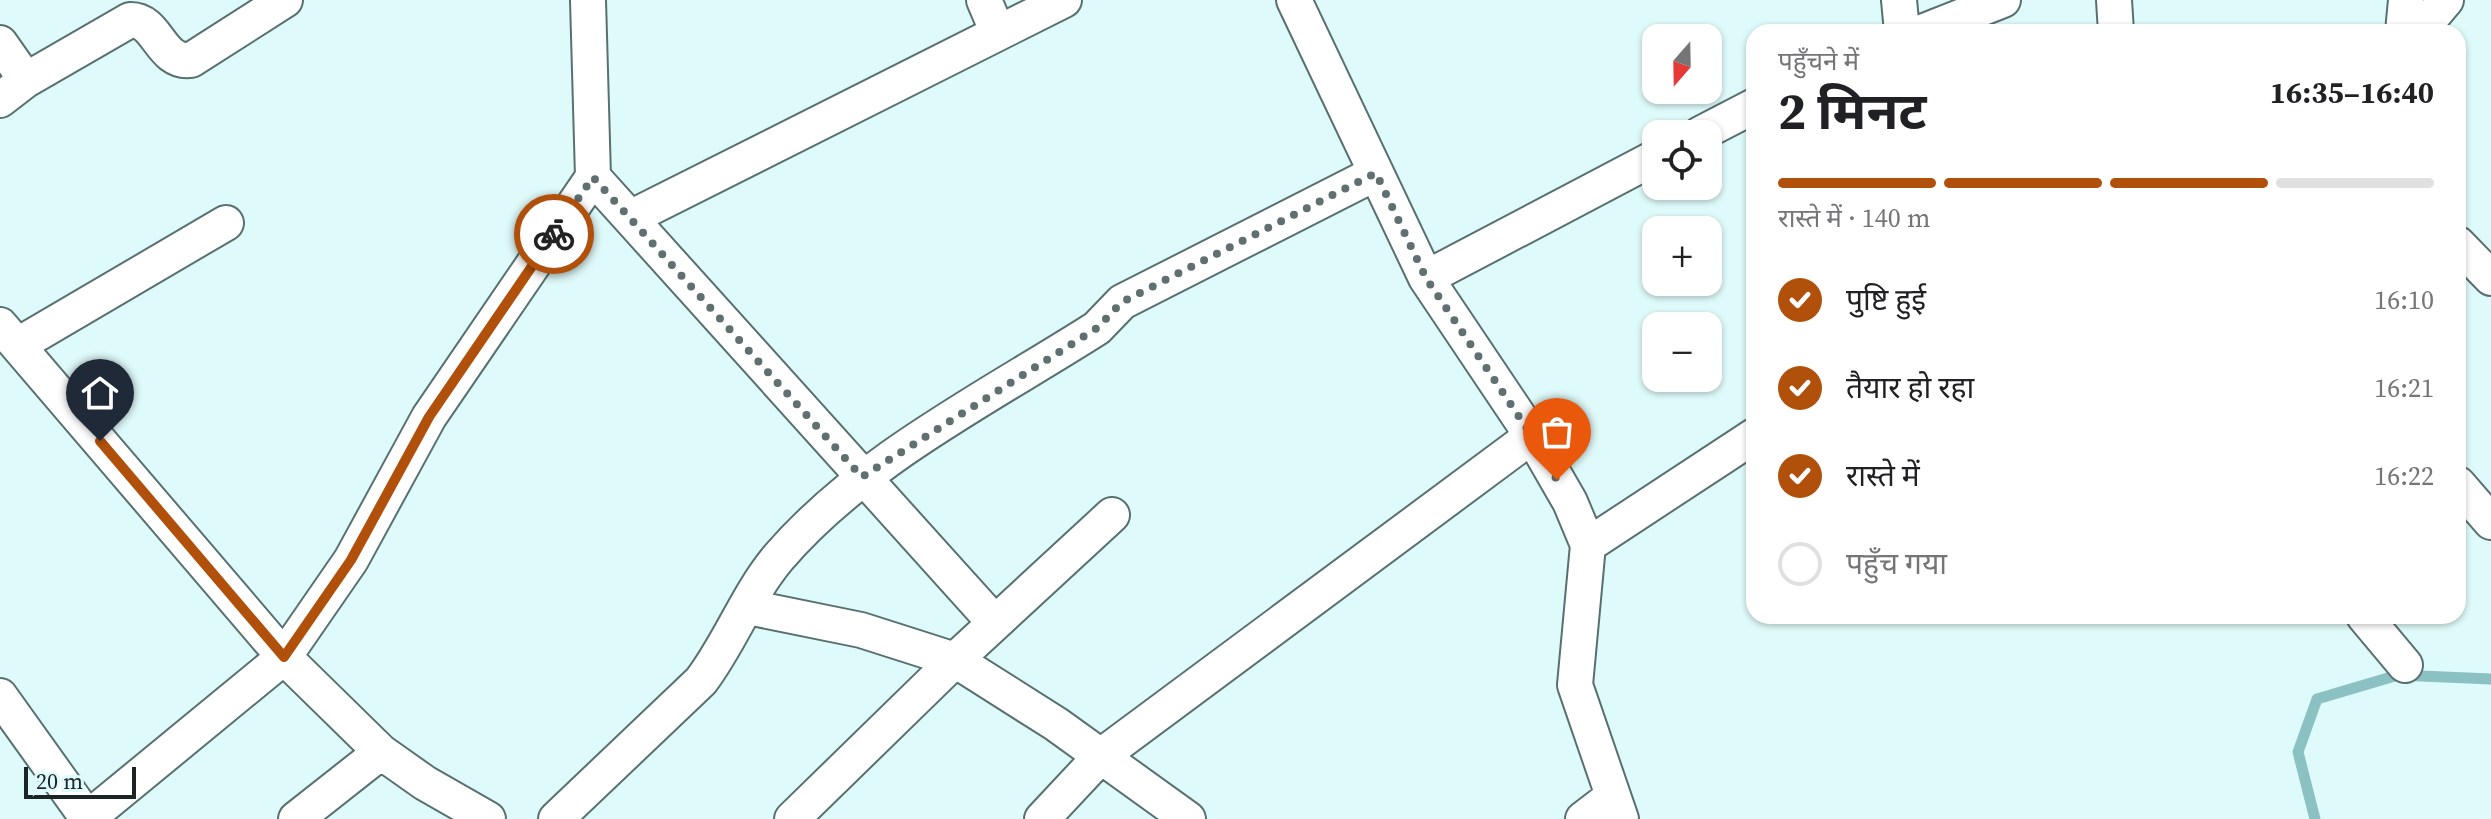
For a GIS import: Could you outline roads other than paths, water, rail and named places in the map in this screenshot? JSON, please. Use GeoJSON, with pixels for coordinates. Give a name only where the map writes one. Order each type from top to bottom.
{"type":"FeatureCollection","features":[{"type":"Feature","properties":{"kind":"street"},"geometry":{"type":"LineString","coordinates":[[0,43],[13,90],[130,20],[143,23],[170,56],[182,61],[191,60],[285,0]]}},
{"type":"Feature","properties":{"kind":"street"},"geometry":{"type":"LineString","coordinates":[[984,0],[998,33]]}},
{"type":"Feature","properties":{"kind":"street"},"geometry":{"type":"LineString","coordinates":[[630,218],[1064,0]]}},
{"type":"Feature","properties":{"kind":"street"},"geometry":{"type":"LineString","coordinates":[[1294,0],[1426,278],[1532,436],[1570,502],[1588,545],[1575,685],[1617,807],[1583,819]]}},
{"type":"Feature","properties":{"kind":"street"},"geometry":{"type":"LineString","coordinates":[[1899,0],[1901,24]]}},
{"type":"Feature","properties":{"kind":"street"},"geometry":{"type":"LineString","coordinates":[[1942,24],[2003,0]]}},
{"type":"Feature","properties":{"kind":"street"},"geometry":{"type":"LineString","coordinates":[[2114,0],[2116,24]]}},
{"type":"Feature","properties":{"kind":"street"},"geometry":{"type":"LineString","coordinates":[[2404,24],[2406,0]]}},
{"type":"Feature","properties":{"kind":"street"},"geometry":{"type":"LineString","coordinates":[[2426,24],[2446,0]]}},
{"type":"Feature","properties":{"kind":"street"},"geometry":{"type":"LineString","coordinates":[[0,696],[88,819],[284,657],[351,560],[429,417],[593,177],[593,2]]}},
{"type":"Feature","properties":{"kind":"street"},"geometry":{"type":"LineString","coordinates":[[1722,123],[1746,110]]}},
{"type":"Feature","properties":{"kind":"street"},"geometry":{"type":"LineString","coordinates":[[1426,278],[1642,164]]}},
{"type":"Feature","properties":{"kind":"street"},"geometry":{"type":"LineString","coordinates":[[556,819],[701,681],[721,655],[776,561],[862,477],[1097,328],[1122,302],[1376,173]]}},
{"type":"Feature","properties":{"kind":"street"},"geometry":{"type":"LineString","coordinates":[[593,177],[995,623]]}},
{"type":"Feature","properties":{"kind":"street"},"geometry":{"type":"LineString","coordinates":[[226,223],[9,335],[284,657],[381,752],[425,783],[488,819]]}},
{"type":"Feature","properties":{"kind":"street"},"geometry":{"type":"LineString","coordinates":[[2466,252],[2491,278]]}},
{"type":"Feature","properties":{"kind":"street"},"geometry":{"type":"LineString","coordinates":[[1042,819],[1101,756],[1532,436]]}},
{"type":"Feature","properties":{"kind":"street"},"geometry":{"type":"LineString","coordinates":[[1588,545],[1746,441]]}},
{"type":"Feature","properties":{"kind":"street"},"geometry":{"type":"LineString","coordinates":[[2466,493],[2491,522]]}},
{"type":"Feature","properties":{"kind":"street"},"geometry":{"type":"LineString","coordinates":[[792,819],[955,660],[1112,515]]}},
{"type":"Feature","properties":{"kind":"street"},"geometry":{"type":"LineString","coordinates":[[748,607],[861,630],[955,660],[1101,756],[1188,819]]}},
{"type":"Feature","properties":{"kind":"street"},"geometry":{"type":"LineString","coordinates":[[2371,624],[2405,665]]}},
{"type":"Feature","properties":{"kind":"street"},"geometry":{"type":"LineString","coordinates":[[296,819],[381,752]]}},
{"type":"Feature","properties":{"kind":"waterway"},"geometry":{"type":"LineString","coordinates":[[2315,819],[2298,752],[2317,699],[2398,675],[2491,679]]}}]}
